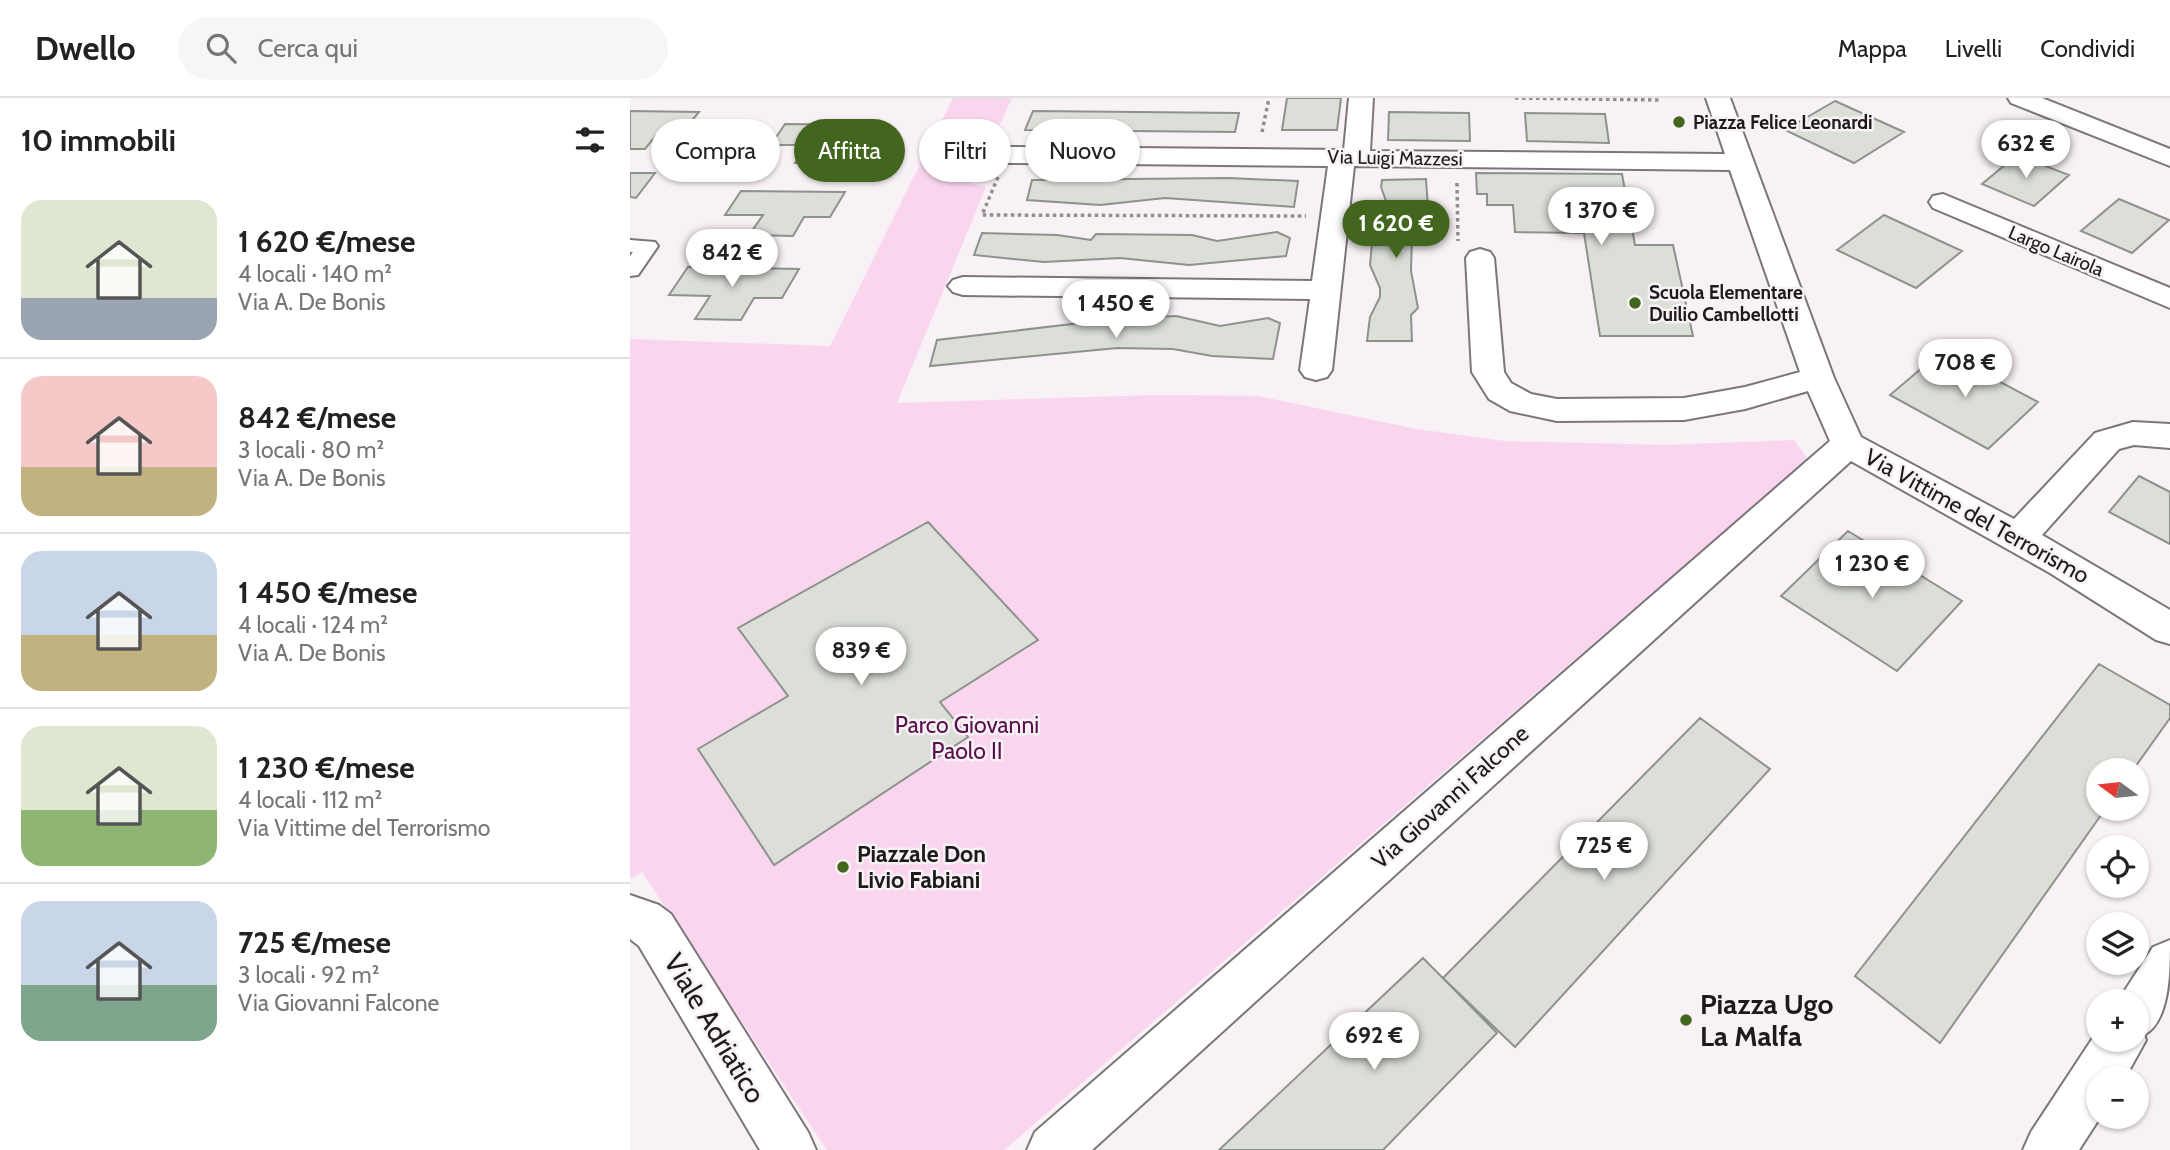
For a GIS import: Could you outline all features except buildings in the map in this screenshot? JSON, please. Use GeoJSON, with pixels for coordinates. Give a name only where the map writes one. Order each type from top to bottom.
{"type":"FeatureCollection","features":[{"type":"Feature","properties":{"kind":"street"},"geometry":{"type":"LineString","coordinates":[[1316,370],[1335,216],[1362,98]]}},
{"type":"Feature","properties":{"kind":"street","name":"Via Vittime del Terrorismo"},"geometry":{"type":"LineString","coordinates":[[1718,98],[1818,378],[1848,444],[2018,538],[2170,629]]}},
{"type":"Feature","properties":{"kind":"street"},"geometry":{"type":"LineString","coordinates":[[2020,98],[2170,158]]}},
{"type":"Feature","properties":{"kind":"street","name":"Via Luigi Mazzesi"},"geometry":{"type":"LineString","coordinates":[[1011,155],[1741,162]]}},
{"type":"Feature","properties":{"kind":"street","name":"Largo Lairola"},"geometry":{"type":"LineString","coordinates":[[1943,202],[2170,299]]}},
{"type":"Feature","properties":{"kind":"street"},"geometry":{"type":"LineString","coordinates":[[630,246],[648,246],[630,270]]}},
{"type":"Feature","properties":{"kind":"street"},"geometry":{"type":"LineString","coordinates":[[1480,258],[1489,372],[1500,391],[1522,403],[1557,410],[1684,409],[1745,398],[1818,378]]}},
{"type":"Feature","properties":{"kind":"street"},"geometry":{"type":"LineString","coordinates":[[963,286],[1326,290]]}},
{"type":"Feature","properties":{"kind":"street"},"geometry":{"type":"LineString","coordinates":[[2018,538],[2107,442],[2133,433],[2170,436]]}},
{"type":"Feature","properties":{"kind":"street","name":"Via Giovanni Falcone"},"geometry":{"type":"LineString","coordinates":[[1053,1150],[1848,444]]}},
{"type":"Feature","properties":{"kind":"street","name":"Viale Adriatico"},"geometry":{"type":"LineString","coordinates":[[630,917],[643,921],[655,930],[790,1150]]}},
{"type":"Feature","properties":{"kind":"street"},"geometry":{"type":"LineString","coordinates":[[2149,995],[2170,963]]}},
{"type":"Feature","properties":{"kind":"street"},"geometry":{"type":"LineString","coordinates":[[2049,1150],[2112,1052]]}},
{"type":"Feature","properties":{"kind":"path"},"geometry":{"type":"LineString","coordinates":[[1256,156],[1269,98]]}},
{"type":"Feature","properties":{"kind":"path"},"geometry":{"type":"LineString","coordinates":[[1515,98],[1659,100]]}},
{"type":"Feature","properties":{"kind":"path"},"geometry":{"type":"LineString","coordinates":[[1457,159],[1458,258],[1480,258]]}},
{"type":"Feature","properties":{"kind":"path"},"geometry":{"type":"LineString","coordinates":[[996,182],[982,215],[1335,216]]}},
{"type":"Feature","properties":{"kind":"green space","name":"Parco Giovanni Paolo II"},"geometry":{"type":"Polygon","coordinates":[[[953,98],[1012,98],[1002,119],[943,119],[953,98]]]}},
{"type":"Feature","properties":{"kind":"green space","name":"Parco Giovanni Paolo II"},"geometry":{"type":"Polygon","coordinates":[[[919,167],[919,182],[973,182],[972,184],[986,187],[897,403],[1156,395],[1258,396],[1416,429],[1505,441],[1666,445],[1794,440],[1808,459],[1004,1150],[827,1150],[642,872],[630,879],[630,339],[830,346],[919,167]]]}},
{"type":"Feature","properties":{"kind":"place","name":"Piazza Felice Leonardi"},"geometry":{"type":"Point","coordinates":[1679,122]}},
{"type":"Feature","properties":{"kind":"place","name":"Scuola Elementare Duilio Cambellotti"},"geometry":{"type":"Point","coordinates":[1635,303]}},
{"type":"Feature","properties":{"kind":"place","name":"Piazzale Don Livio Fabiani"},"geometry":{"type":"Point","coordinates":[843,867]}},
{"type":"Feature","properties":{"kind":"place","name":"Piazza Ugo La Malfa"},"geometry":{"type":"Point","coordinates":[1686,1020]}}]}
